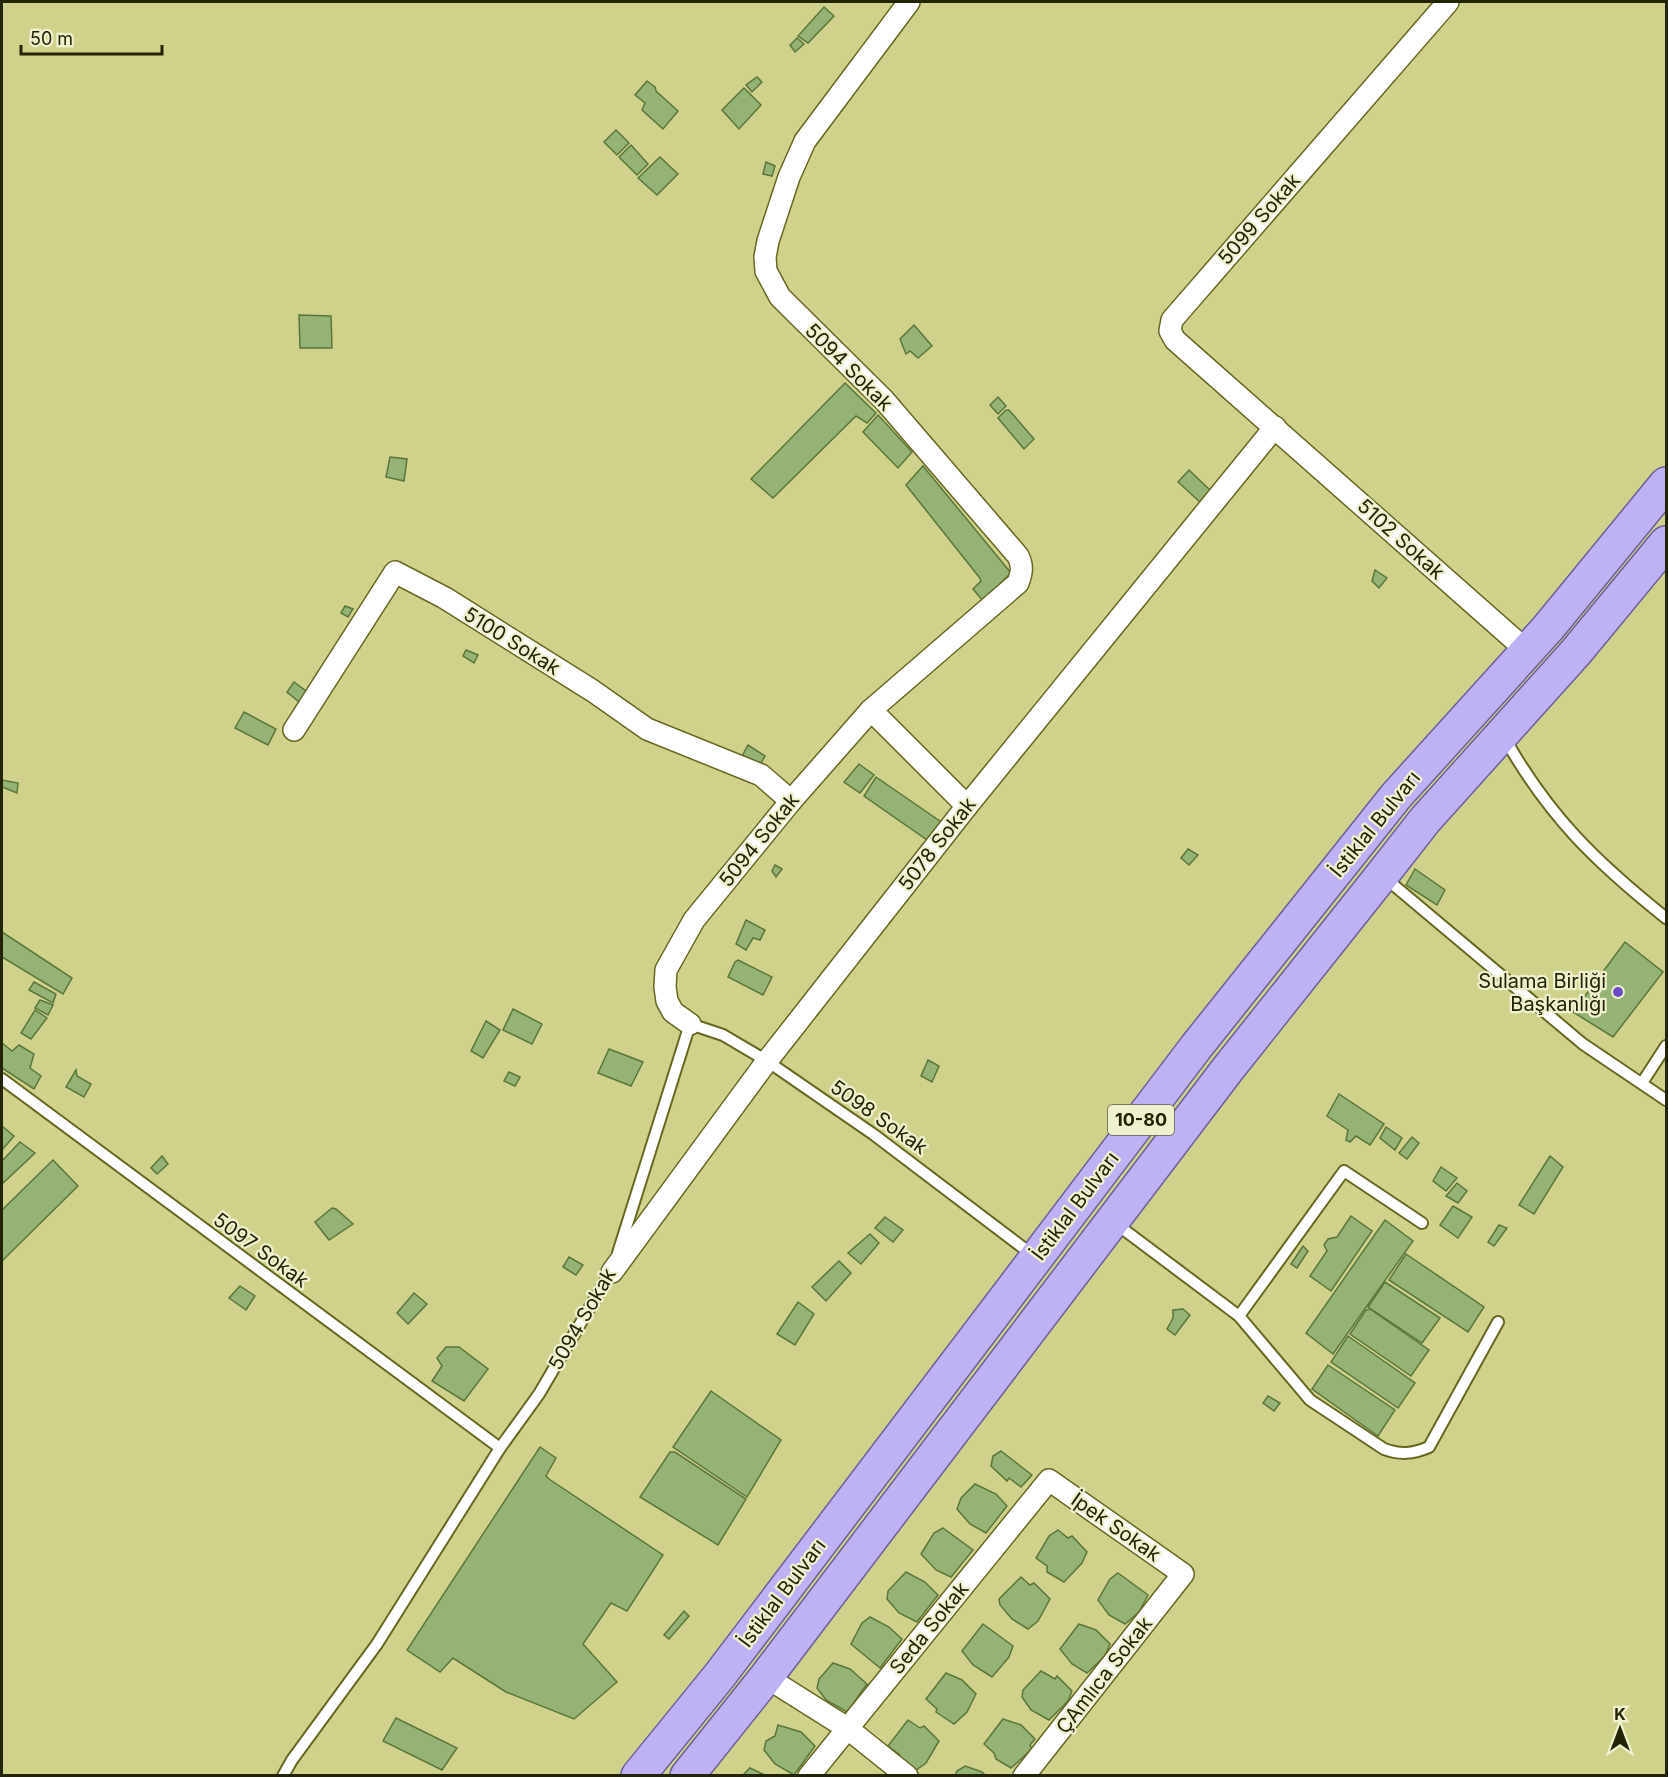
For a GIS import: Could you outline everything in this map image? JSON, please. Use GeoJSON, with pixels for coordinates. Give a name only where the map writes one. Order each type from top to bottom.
{"type":"FeatureCollection","features":[{"type":"Feature","properties":{"kind":"main road","name":"İstiklal Bulvarı"},"geometry":{"type":"LineString","coordinates":[[638,1776],[720,1675],[1196,1047],[1396,796],[1527,651],[1666,484]]}},
{"type":"Feature","properties":{"kind":"main road","name":"İstiklal Bulvarı"},"geometry":{"type":"LineString","coordinates":[[687,1776],[766,1677],[1227,1071],[1425,820],[1576,652],[1666,543]]}},
{"type":"Feature","properties":{"kind":"street","name":"5094 Sokak"},"geometry":{"type":"LineString","coordinates":[[690,1024],[673,1012],[667,1001],[666,970],[694,920],[791,801],[871,710],[1018,583],[1022,566],[1017,556],[884,400],[780,297],[766,271],[765,257],[768,241],[789,177],[805,141],[909,2]]}},
{"type":"Feature","properties":{"kind":"street","name":"5099 Sokak"},"geometry":{"type":"LineString","coordinates":[[1275,427],[1175,340],[1170,332],[1172,320],[1448,2]]}},
{"type":"Feature","properties":{"kind":"street","name":"5102 Sokak"},"geometry":{"type":"LineString","coordinates":[[1275,427],[1527,651]]}},
{"type":"Feature","properties":{"kind":"street","name":"5078 Sokak"},"geometry":{"type":"LineString","coordinates":[[612,1272],[767,1061],[967,806],[1275,427]]}},
{"type":"Feature","properties":{"kind":"street","name":"5100 Sokak"},"geometry":{"type":"LineString","coordinates":[[294,730],[395,573],[445,598],[593,691],[647,729],[761,775],[791,801]]}},
{"type":"Feature","properties":{"kind":"street"},"geometry":{"type":"LineString","coordinates":[[871,710],[967,806]]}},
{"type":"Feature","properties":{"kind":"street","name":"İpek Sokak"},"geometry":{"type":"LineString","coordinates":[[1049,1480],[1183,1574]]}},
{"type":"Feature","properties":{"kind":"street","name":"Seda Sokak"},"geometry":{"type":"LineString","coordinates":[[809,1776],[1049,1480]]}},
{"type":"Feature","properties":{"kind":"street","name":"ÇAmlıca Sokak"},"geometry":{"type":"LineString","coordinates":[[1024,1776],[1183,1574]]}},
{"type":"Feature","properties":{"kind":"street"},"geometry":{"type":"LineString","coordinates":[[766,1677],[847,1728],[907,1776]]}},
{"type":"Feature","properties":{"kind":"lane"},"geometry":{"type":"LineString","coordinates":[[1503,734],[1537,791],[1565,827],[1610,872],[1666,918]]}},
{"type":"Feature","properties":{"kind":"lane"},"geometry":{"type":"LineString","coordinates":[[1382,875],[1583,1044],[1666,1100]]}},
{"type":"Feature","properties":{"kind":"lane","name":"5098 Sokak"},"geometry":{"type":"LineString","coordinates":[[690,1024],[723,1035],[767,1061],[873,1134],[1036,1257]]}},
{"type":"Feature","properties":{"kind":"lane","name":"5094 Sokak"},"geometry":{"type":"LineString","coordinates":[[283,1776],[292,1760],[377,1644],[500,1448],[539,1394],[612,1272],[690,1024]]}},
{"type":"Feature","properties":{"kind":"lane"},"geometry":{"type":"LineString","coordinates":[[1642,1083],[1666,1046]]}},
{"type":"Feature","properties":{"kind":"lane","name":"5097 Sokak"},"geometry":{"type":"LineString","coordinates":[[2,1079],[500,1448]]}},
{"type":"Feature","properties":{"kind":"lane"},"geometry":{"type":"LineString","coordinates":[[1239,1316],[1344,1172],[1422,1223]]}},
{"type":"Feature","properties":{"kind":"lane"},"geometry":{"type":"LineString","coordinates":[[1112,1221],[1239,1316],[1310,1400],[1384,1449],[1402,1454],[1429,1447],[1498,1322]]}},
{"type":"Feature","properties":{"kind":"building"},"geometry":{"type":"Polygon","coordinates":[[[824,7],[834,16],[808,43],[798,36],[824,7]]]}},
{"type":"Feature","properties":{"kind":"building"},"geometry":{"type":"Polygon","coordinates":[[[797,38],[804,44],[795,52],[790,45],[797,38]]]}},
{"type":"Feature","properties":{"kind":"building"},"geometry":{"type":"Polygon","coordinates":[[[757,77],[762,82],[752,92],[746,85],[757,77]]]}},
{"type":"Feature","properties":{"kind":"building"},"geometry":{"type":"Polygon","coordinates":[[[647,81],[678,111],[663,129],[642,110],[645,103],[635,95],[647,81]]]}},
{"type":"Feature","properties":{"kind":"building"},"geometry":{"type":"Polygon","coordinates":[[[744,88],[761,105],[739,129],[722,110],[744,88]]]}},
{"type":"Feature","properties":{"kind":"building"},"geometry":{"type":"Polygon","coordinates":[[[616,130],[629,143],[617,155],[604,142],[616,130]]]}},
{"type":"Feature","properties":{"kind":"building"},"geometry":{"type":"Polygon","coordinates":[[[631,145],[648,164],[637,175],[619,157],[631,145]]]}},
{"type":"Feature","properties":{"kind":"building"},"geometry":{"type":"Polygon","coordinates":[[[660,157],[678,174],[657,195],[638,178],[660,157]]]}},
{"type":"Feature","properties":{"kind":"building"},"geometry":{"type":"Polygon","coordinates":[[[766,162],[775,166],[772,176],[763,174],[766,162]]]}},
{"type":"Feature","properties":{"kind":"building"},"geometry":{"type":"Polygon","coordinates":[[[299,315],[331,316],[332,348],[300,348],[299,315]]]}},
{"type":"Feature","properties":{"kind":"building"},"geometry":{"type":"Polygon","coordinates":[[[914,325],[932,346],[918,358],[910,351],[906,354],[900,339],[914,325]]]}},
{"type":"Feature","properties":{"kind":"building"},"geometry":{"type":"Polygon","coordinates":[[[845,383],[876,413],[867,423],[856,416],[773,498],[751,479],[845,383]]]}},
{"type":"Feature","properties":{"kind":"building"},"geometry":{"type":"Polygon","coordinates":[[[998,397],[1006,406],[998,414],[990,405],[998,397]]]}},
{"type":"Feature","properties":{"kind":"building"},"geometry":{"type":"Polygon","coordinates":[[[1009,410],[1034,439],[1024,449],[998,418],[1009,410]]]}},
{"type":"Feature","properties":{"kind":"building"},"geometry":{"type":"Polygon","coordinates":[[[878,415],[912,452],[898,468],[863,432],[878,415]]]}},
{"type":"Feature","properties":{"kind":"building"},"geometry":{"type":"Polygon","coordinates":[[[390,457],[407,459],[404,481],[386,477],[390,457]]]}},
{"type":"Feature","properties":{"kind":"building"},"geometry":{"type":"Polygon","coordinates":[[[923,466],[1011,573],[983,601],[973,589],[981,581],[979,577],[906,485],[923,466]]]}},
{"type":"Feature","properties":{"kind":"building"},"geometry":{"type":"Polygon","coordinates":[[[1189,470],[1212,492],[1202,504],[1178,482],[1189,470]]]}},
{"type":"Feature","properties":{"kind":"building"},"geometry":{"type":"Polygon","coordinates":[[[1375,570],[1387,578],[1379,588],[1372,581],[1375,570]]]}},
{"type":"Feature","properties":{"kind":"building"},"geometry":{"type":"Polygon","coordinates":[[[345,606],[353,609],[348,617],[341,613],[345,606]]]}},
{"type":"Feature","properties":{"kind":"building"},"geometry":{"type":"Polygon","coordinates":[[[466,650],[478,655],[474,663],[463,656],[466,650]]]}},
{"type":"Feature","properties":{"kind":"building"},"geometry":{"type":"Polygon","coordinates":[[[294,682],[306,691],[299,702],[287,692],[294,682]]]}},
{"type":"Feature","properties":{"kind":"building"},"geometry":{"type":"Polygon","coordinates":[[[244,712],[276,729],[268,745],[235,728],[244,712]]]}},
{"type":"Feature","properties":{"kind":"building"},"geometry":{"type":"Polygon","coordinates":[[[748,745],[765,756],[759,767],[741,758],[748,745]]]}},
{"type":"Feature","properties":{"kind":"building"},"geometry":{"type":"Polygon","coordinates":[[[859,764],[874,775],[860,793],[844,782],[859,764]]]}},
{"type":"Feature","properties":{"kind":"building"},"geometry":{"type":"Polygon","coordinates":[[[876,777],[944,824],[930,842],[864,796],[876,777]]]}},
{"type":"Feature","properties":{"kind":"building"},"geometry":{"type":"Polygon","coordinates":[[[2,780],[18,783],[17,793],[2,787],[2,780]]]}},
{"type":"Feature","properties":{"kind":"building"},"geometry":{"type":"Polygon","coordinates":[[[1188,849],[1198,855],[1189,865],[1181,858],[1188,849]]]}},
{"type":"Feature","properties":{"kind":"building"},"geometry":{"type":"Polygon","coordinates":[[[775,865],[782,869],[776,877],[772,871],[775,865]]]}},
{"type":"Feature","properties":{"kind":"building"},"geometry":{"type":"Polygon","coordinates":[[[1415,869],[1445,890],[1437,905],[1406,885],[1415,869]]]}},
{"type":"Feature","properties":{"kind":"building"},"geometry":{"type":"Polygon","coordinates":[[[746,920],[765,930],[760,940],[753,938],[746,950],[736,944],[746,920]]]}},
{"type":"Feature","properties":{"kind":"building"},"geometry":{"type":"Polygon","coordinates":[[[2,932],[72,978],[63,994],[2,957],[2,932]]]}},
{"type":"Feature","properties":{"kind":"building","name":"Sulama Birliği Başkanlığı"},"geometry":{"type":"Polygon","coordinates":[[[1625,942],[1663,972],[1613,1037],[1573,1012],[1625,942]]]}},
{"type":"Feature","properties":{"kind":"building"},"geometry":{"type":"Polygon","coordinates":[[[738,960],[772,977],[763,995],[728,977],[738,960]]]}},
{"type":"Feature","properties":{"kind":"building"},"geometry":{"type":"Polygon","coordinates":[[[34,982],[56,994],[53,1003],[29,990],[34,982]]]}},
{"type":"Feature","properties":{"kind":"building"},"geometry":{"type":"Polygon","coordinates":[[[40,1000],[53,1005],[48,1015],[35,1008],[40,1000]]]}},
{"type":"Feature","properties":{"kind":"building"},"geometry":{"type":"Polygon","coordinates":[[[513,1009],[542,1024],[532,1044],[503,1030],[513,1009]]]}},
{"type":"Feature","properties":{"kind":"building"},"geometry":{"type":"Polygon","coordinates":[[[35,1010],[47,1018],[31,1039],[21,1033],[35,1010]]]}},
{"type":"Feature","properties":{"kind":"building"},"geometry":{"type":"Polygon","coordinates":[[[486,1021],[500,1030],[483,1058],[471,1051],[486,1021]]]}},
{"type":"Feature","properties":{"kind":"building"},"geometry":{"type":"Polygon","coordinates":[[[2,1043],[12,1051],[19,1045],[34,1054],[30,1068],[41,1076],[34,1089],[2,1068],[2,1043]]]}},
{"type":"Feature","properties":{"kind":"building"},"geometry":{"type":"Polygon","coordinates":[[[609,1049],[643,1062],[631,1086],[598,1073],[609,1049]]]}},
{"type":"Feature","properties":{"kind":"building"},"geometry":{"type":"Polygon","coordinates":[[[928,1060],[939,1066],[932,1082],[921,1076],[928,1060]]]}},
{"type":"Feature","properties":{"kind":"building"},"geometry":{"type":"Polygon","coordinates":[[[76,1070],[77,1076],[91,1084],[84,1097],[66,1087],[76,1070]]]}},
{"type":"Feature","properties":{"kind":"building"},"geometry":{"type":"Polygon","coordinates":[[[509,1072],[520,1077],[515,1086],[504,1081],[509,1072]]]}},
{"type":"Feature","properties":{"kind":"building"},"geometry":{"type":"Polygon","coordinates":[[[1339,1094],[1384,1124],[1370,1145],[1356,1136],[1350,1142],[1346,1140],[1348,1130],[1327,1116],[1339,1094]]]}},
{"type":"Feature","properties":{"kind":"building"},"geometry":{"type":"Polygon","coordinates":[[[2,1126],[14,1136],[2,1150],[2,1126]]]}},
{"type":"Feature","properties":{"kind":"building"},"geometry":{"type":"Polygon","coordinates":[[[1386,1127],[1402,1138],[1395,1150],[1380,1138],[1386,1127]]]}},
{"type":"Feature","properties":{"kind":"building"},"geometry":{"type":"Polygon","coordinates":[[[1412,1137],[1419,1143],[1407,1159],[1399,1153],[1412,1137]]]}},
{"type":"Feature","properties":{"kind":"building"},"geometry":{"type":"Polygon","coordinates":[[[20,1142],[35,1153],[2,1184],[2,1161],[20,1142]]]}},
{"type":"Feature","properties":{"kind":"building"},"geometry":{"type":"Polygon","coordinates":[[[162,1156],[168,1164],[157,1174],[151,1168],[162,1156]]]}},
{"type":"Feature","properties":{"kind":"building"},"geometry":{"type":"Polygon","coordinates":[[[1550,1156],[1563,1167],[1534,1214],[1519,1205],[1550,1156]]]}},
{"type":"Feature","properties":{"kind":"building"},"geometry":{"type":"Polygon","coordinates":[[[53,1160],[78,1186],[2,1261],[2,1210],[53,1160]]]}},
{"type":"Feature","properties":{"kind":"building"},"geometry":{"type":"Polygon","coordinates":[[[1441,1167],[1457,1178],[1446,1191],[1433,1181],[1441,1167]]]}},
{"type":"Feature","properties":{"kind":"building"},"geometry":{"type":"Polygon","coordinates":[[[1457,1183],[1467,1191],[1458,1203],[1446,1196],[1457,1183]]]}},
{"type":"Feature","properties":{"kind":"building"},"geometry":{"type":"Polygon","coordinates":[[[1453,1206],[1472,1217],[1458,1238],[1440,1225],[1453,1206]]]}},
{"type":"Feature","properties":{"kind":"building"},"geometry":{"type":"Polygon","coordinates":[[[332,1208],[353,1224],[329,1240],[315,1222],[332,1208]]]}},
{"type":"Feature","properties":{"kind":"building"},"geometry":{"type":"Polygon","coordinates":[[[1351,1216],[1372,1231],[1331,1291],[1310,1276],[1327,1251],[1324,1245],[1328,1239],[1337,1237],[1351,1216]]]}},
{"type":"Feature","properties":{"kind":"building"},"geometry":{"type":"Polygon","coordinates":[[[885,1217],[903,1230],[893,1242],[875,1228],[885,1217]]]}},
{"type":"Feature","properties":{"kind":"building"},"geometry":{"type":"Polygon","coordinates":[[[1385,1220],[1413,1241],[1333,1354],[1306,1333],[1385,1220]]]}},
{"type":"Feature","properties":{"kind":"building"},"geometry":{"type":"Polygon","coordinates":[[[1499,1225],[1507,1228],[1494,1246],[1488,1242],[1499,1225]]]}},
{"type":"Feature","properties":{"kind":"building"},"geometry":{"type":"Polygon","coordinates":[[[870,1234],[879,1243],[861,1264],[848,1253],[870,1234]]]}},
{"type":"Feature","properties":{"kind":"building"},"geometry":{"type":"Polygon","coordinates":[[[1303,1246],[1308,1251],[1297,1268],[1291,1264],[1303,1246]]]}},
{"type":"Feature","properties":{"kind":"building"},"geometry":{"type":"Polygon","coordinates":[[[1406,1254],[1484,1307],[1468,1332],[1389,1280],[1406,1254]]]}},
{"type":"Feature","properties":{"kind":"building"},"geometry":{"type":"Polygon","coordinates":[[[569,1257],[583,1265],[576,1275],[563,1267],[569,1257]]]}},
{"type":"Feature","properties":{"kind":"building"},"geometry":{"type":"Polygon","coordinates":[[[839,1261],[851,1273],[826,1301],[812,1287],[839,1261]]]}},
{"type":"Feature","properties":{"kind":"building"},"geometry":{"type":"Polygon","coordinates":[[[1385,1282],[1440,1318],[1422,1343],[1368,1307],[1385,1282]]]}},
{"type":"Feature","properties":{"kind":"building"},"geometry":{"type":"Polygon","coordinates":[[[240,1286],[255,1296],[246,1310],[229,1298],[240,1286]]]}},
{"type":"Feature","properties":{"kind":"building"},"geometry":{"type":"Polygon","coordinates":[[[414,1293],[427,1304],[408,1324],[397,1313],[414,1293]]]}},
{"type":"Feature","properties":{"kind":"building"},"geometry":{"type":"Polygon","coordinates":[[[798,1302],[814,1314],[795,1345],[777,1334],[798,1302]]]}},
{"type":"Feature","properties":{"kind":"building"},"geometry":{"type":"Polygon","coordinates":[[[1183,1309],[1190,1315],[1175,1335],[1167,1329],[1173,1318],[1173,1310],[1183,1309]]]}},
{"type":"Feature","properties":{"kind":"building"},"geometry":{"type":"Polygon","coordinates":[[[1370,1309],[1429,1350],[1411,1376],[1350,1334],[1366,1310],[1370,1309]]]}},
{"type":"Feature","properties":{"kind":"building"},"geometry":{"type":"Polygon","coordinates":[[[1348,1336],[1415,1383],[1398,1408],[1331,1362],[1348,1336]]]}},
{"type":"Feature","properties":{"kind":"building"},"geometry":{"type":"Polygon","coordinates":[[[446,1347],[459,1347],[488,1369],[464,1401],[432,1381],[442,1366],[437,1358],[446,1347]]]}},
{"type":"Feature","properties":{"kind":"building"},"geometry":{"type":"Polygon","coordinates":[[[1328,1365],[1395,1410],[1378,1436],[1312,1389],[1328,1365]]]}},
{"type":"Feature","properties":{"kind":"building"},"geometry":{"type":"Polygon","coordinates":[[[711,1391],[781,1440],[747,1497],[673,1447],[711,1391]]]}},
{"type":"Feature","properties":{"kind":"building"},"geometry":{"type":"Polygon","coordinates":[[[1268,1396],[1280,1403],[1274,1411],[1263,1403],[1268,1396]]]}},
{"type":"Feature","properties":{"kind":"building"},"geometry":{"type":"Polygon","coordinates":[[[540,1447],[556,1458],[546,1476],[549,1479],[663,1555],[627,1611],[611,1603],[583,1644],[617,1682],[574,1719],[506,1692],[453,1658],[440,1672],[407,1650],[540,1447]]]}},
{"type":"Feature","properties":{"kind":"building"},"geometry":{"type":"Polygon","coordinates":[[[1001,1451],[1032,1475],[1021,1487],[1009,1478],[1007,1481],[991,1466],[993,1456],[1001,1451]]]}},
{"type":"Feature","properties":{"kind":"building"},"geometry":{"type":"Polygon","coordinates":[[[670,1452],[675,1452],[746,1499],[718,1545],[640,1497],[670,1452]]]}},
{"type":"Feature","properties":{"kind":"building"},"geometry":{"type":"Polygon","coordinates":[[[975,1484],[996,1494],[1007,1506],[986,1533],[970,1524],[957,1509],[961,1498],[975,1484]]]}},
{"type":"Feature","properties":{"kind":"building"},"geometry":{"type":"Polygon","coordinates":[[[943,1528],[973,1550],[951,1577],[936,1570],[921,1554],[934,1533],[943,1528]]]}},
{"type":"Feature","properties":{"kind":"building"},"geometry":{"type":"Polygon","coordinates":[[[1058,1530],[1068,1538],[1072,1536],[1087,1552],[1082,1563],[1064,1582],[1047,1572],[1047,1566],[1036,1558],[1049,1536],[1058,1530]]]}},
{"type":"Feature","properties":{"kind":"building"},"geometry":{"type":"Polygon","coordinates":[[[906,1572],[925,1582],[938,1595],[917,1622],[899,1613],[887,1599],[888,1591],[906,1572]]]}},
{"type":"Feature","properties":{"kind":"building"},"geometry":{"type":"Polygon","coordinates":[[[1118,1573],[1148,1595],[1139,1612],[1125,1624],[1109,1615],[1098,1600],[1110,1579],[1118,1573]]]}},
{"type":"Feature","properties":{"kind":"building"},"geometry":{"type":"Polygon","coordinates":[[[1021,1577],[1030,1585],[1034,1583],[1050,1599],[1038,1621],[1028,1629],[1012,1619],[1000,1605],[999,1599],[1021,1577]]]}},
{"type":"Feature","properties":{"kind":"building"},"geometry":{"type":"Polygon","coordinates":[[[684,1611],[689,1616],[669,1639],[664,1635],[684,1611]]]}},
{"type":"Feature","properties":{"kind":"building"},"geometry":{"type":"Polygon","coordinates":[[[870,1617],[889,1627],[902,1639],[880,1668],[851,1644],[862,1623],[870,1617]]]}},
{"type":"Feature","properties":{"kind":"building"},"geometry":{"type":"Polygon","coordinates":[[[983,1624],[1013,1646],[1009,1657],[992,1677],[973,1665],[962,1651],[983,1624]]]}},
{"type":"Feature","properties":{"kind":"building"},"geometry":{"type":"Polygon","coordinates":[[[1079,1624],[1096,1630],[1110,1644],[1105,1656],[1087,1673],[1072,1664],[1060,1649],[1079,1624]]]}},
{"type":"Feature","properties":{"kind":"building"},"geometry":{"type":"Polygon","coordinates":[[[833,1663],[850,1669],[867,1684],[847,1712],[826,1700],[817,1688],[819,1679],[833,1663]]]}},
{"type":"Feature","properties":{"kind":"building"},"geometry":{"type":"Polygon","coordinates":[[[1041,1671],[1055,1679],[1057,1676],[1072,1691],[1068,1701],[1049,1720],[1031,1710],[1022,1697],[1023,1690],[1041,1671]]]}},
{"type":"Feature","properties":{"kind":"building"},"geometry":{"type":"Polygon","coordinates":[[[946,1673],[962,1680],[976,1694],[967,1712],[954,1724],[936,1712],[937,1709],[926,1699],[946,1673]]]}},
{"type":"Feature","properties":{"kind":"building"},"geometry":{"type":"Polygon","coordinates":[[[396,1718],[457,1748],[442,1770],[383,1741],[396,1718]]]}},
{"type":"Feature","properties":{"kind":"building"},"geometry":{"type":"Polygon","coordinates":[[[1003,1719],[1021,1725],[1035,1739],[1030,1745],[1032,1749],[1011,1768],[996,1759],[994,1753],[984,1744],[1003,1719]]]}},
{"type":"Feature","properties":{"kind":"building"},"geometry":{"type":"Polygon","coordinates":[[[908,1720],[920,1728],[924,1726],[939,1741],[926,1763],[916,1770],[898,1760],[900,1755],[888,1746],[908,1720]]]}},
{"type":"Feature","properties":{"kind":"building"},"geometry":{"type":"Polygon","coordinates":[[[778,1725],[801,1732],[815,1746],[794,1775],[775,1764],[764,1750],[766,1741],[775,1736],[778,1725]]]}},
{"type":"Feature","properties":{"kind":"building"},"geometry":{"type":"Polygon","coordinates":[[[965,1766],[982,1772],[986,1776],[955,1776],[957,1771],[965,1766]]]}},
{"type":"Feature","properties":{"kind":"building"},"geometry":{"type":"Polygon","coordinates":[[[750,1768],[767,1776],[742,1776],[750,1768]]]}},
{"type":"Feature","properties":{"kind":"place","name":"Sulama Birliği Başkanlığı"},"geometry":{"type":"Point","coordinates":[1618,992]}}]}
